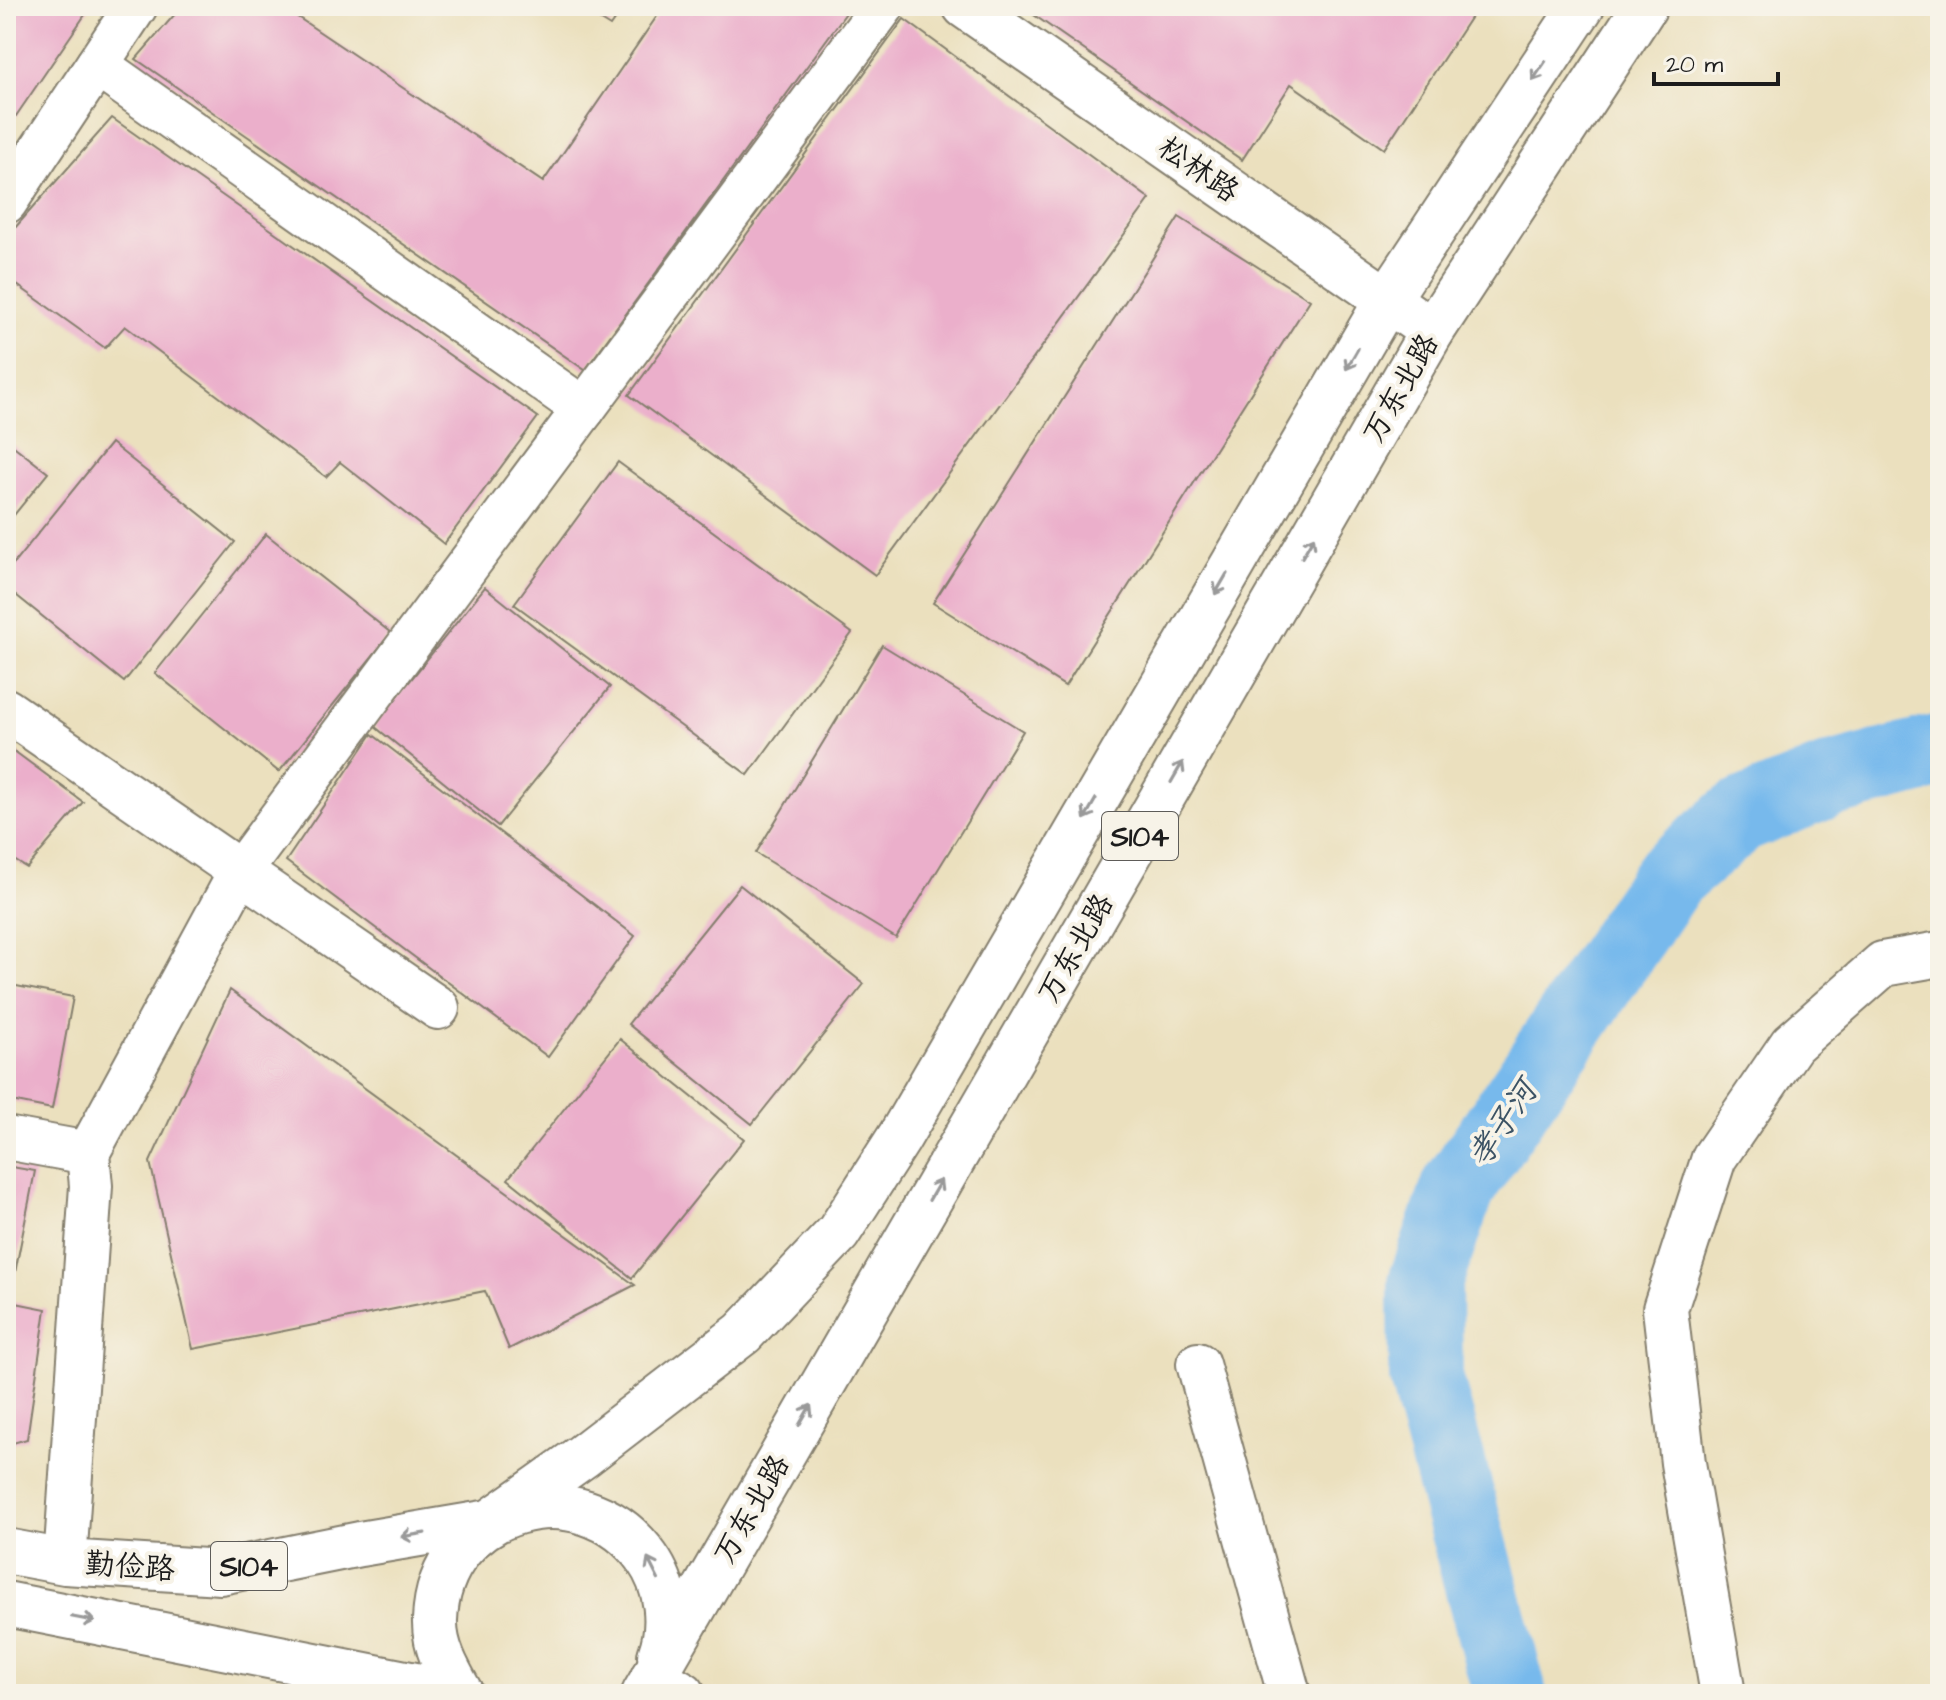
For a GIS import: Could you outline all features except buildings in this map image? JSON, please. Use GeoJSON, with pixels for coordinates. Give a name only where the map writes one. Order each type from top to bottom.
{"type":"FeatureCollection","features":[{"type":"Feature","properties":{"kind":"main road","name":"松林路"},"geometry":{"type":"LineString","coordinates":[[965,6],[1432,331]]}},
{"type":"Feature","properties":{"kind":"main road","name":"万东北路"},"geometry":{"type":"LineString","coordinates":[[490,1522],[583,1456],[743,1333],[838,1233],[899,1138],[1387,300],[1582,6]]}},
{"type":"Feature","properties":{"kind":"main road","name":"万东北路"},"geometry":{"type":"LineString","coordinates":[[655,1690],[1432,331],[1645,6]]}},
{"type":"Feature","properties":{"kind":"main road"},"geometry":{"type":"LineString","coordinates":[[1723,1694],[1683,1463],[1665,1309],[1714,1158],[1792,1044],[1883,964],[1940,954]]}},
{"type":"Feature","properties":{"kind":"main road"},"geometry":{"type":"LineString","coordinates":[[461,1694],[442,1659],[435,1621],[442,1582],[461,1548],[490,1522],[527,1508],[565,1506],[603,1518],[633,1539],[655,1570],[666,1605],[665,1642],[655,1690]]}},
{"type":"Feature","properties":{"kind":"main road","name":"勤俭路"},"geometry":{"type":"LineString","coordinates":[[6,1551],[65,1562],[221,1572],[490,1522]]}},
{"type":"Feature","properties":{"kind":"main road","name":"勤俭路"},"geometry":{"type":"LineString","coordinates":[[6,1604],[461,1694]]}},
{"type":"Feature","properties":{"kind":"street"},"geometry":{"type":"LineString","coordinates":[[6,202],[136,6]]}},
{"type":"Feature","properties":{"kind":"street"},"geometry":{"type":"LineString","coordinates":[[65,1562],[91,1186],[88,1153],[240,872],[883,6]]}},
{"type":"Feature","properties":{"kind":"street"},"geometry":{"type":"LineString","coordinates":[[97,65],[584,409]]}},
{"type":"Feature","properties":{"kind":"street"},"geometry":{"type":"LineString","coordinates":[[6,710],[438,1008]]}},
{"type":"Feature","properties":{"kind":"street"},"geometry":{"type":"LineString","coordinates":[[6,1138],[88,1153]]}},
{"type":"Feature","properties":{"kind":"street"},"geometry":{"type":"LineString","coordinates":[[1198,1364],[1289,1694]]}},
{"type":"Feature","properties":{"kind":"waterway","name":"孝子河"},"geometry":{"type":"LineString","coordinates":[[1510,1694],[1426,1377],[1425,1283],[1458,1188],[1670,876],[1739,817],[1828,781],[1940,751]]}}]}
